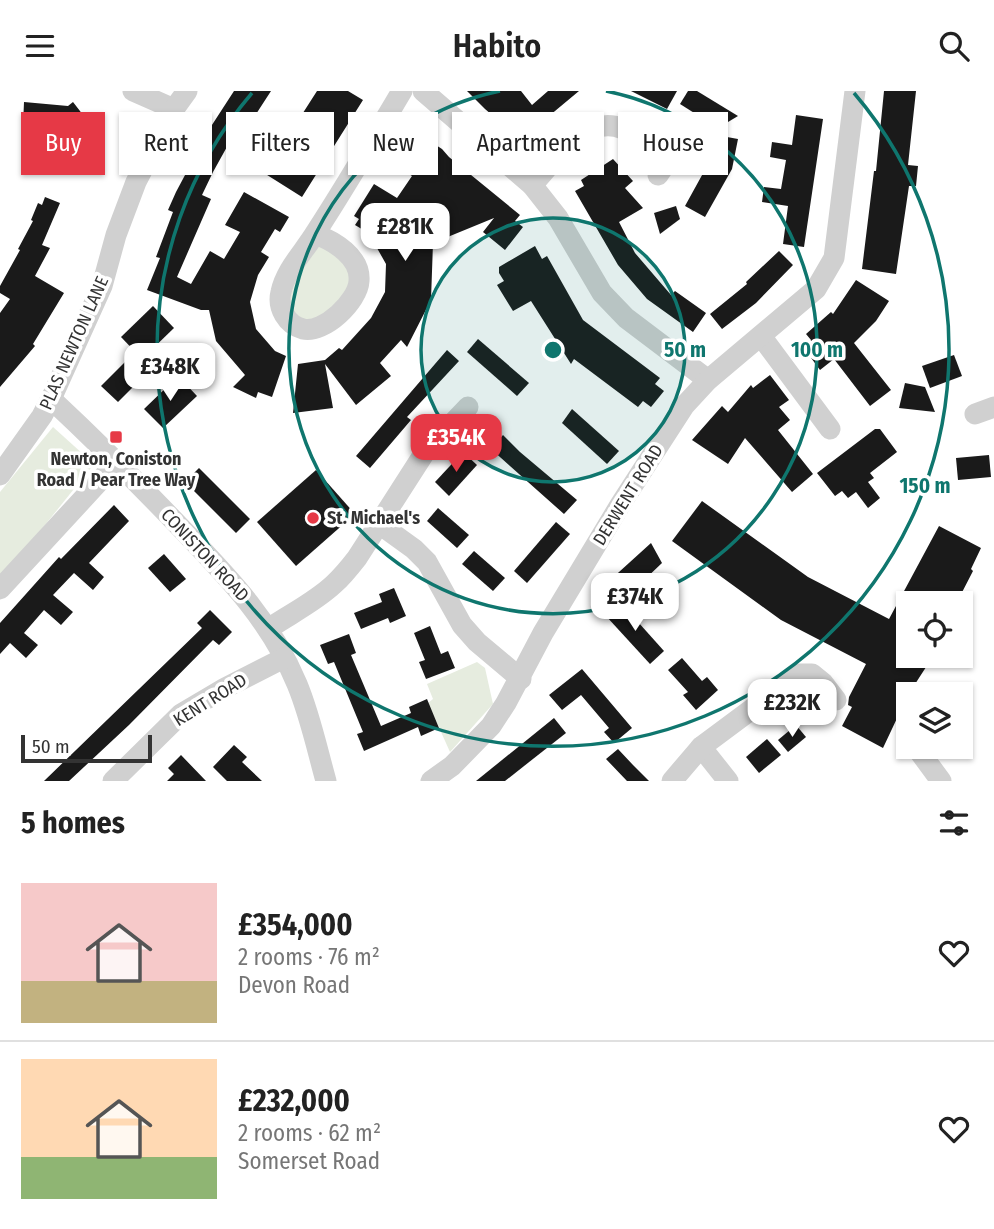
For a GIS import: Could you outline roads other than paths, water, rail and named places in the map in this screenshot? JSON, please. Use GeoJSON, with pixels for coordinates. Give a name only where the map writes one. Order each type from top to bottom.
{"type":"FeatureCollection","features":[{"type":"Feature","properties":{"kind":"street"},"geometry":{"type":"LineString","coordinates":[[133,91],[174,109]]}},
{"type":"Feature","properties":{"kind":"street","name":"PLAS NEWTON LANE"},"geometry":{"type":"LineString","coordinates":[[0,474],[42,416],[51,399],[102,286],[116,235],[136,182],[174,109],[187,91]]}},
{"type":"Feature","properties":{"kind":"street"},"geometry":{"type":"LineString","coordinates":[[315,234],[341,247],[359,272],[359,284],[344,309],[321,328],[304,329],[292,323],[281,311],[280,295],[285,278],[402,91]]}},
{"type":"Feature","properties":{"kind":"street"},"geometry":{"type":"LineString","coordinates":[[423,91],[532,185],[558,218],[602,293],[626,318],[708,380]]}},
{"type":"Feature","properties":{"kind":"street","name":"DERWENT ROAD"},"geometry":{"type":"LineString","coordinates":[[431,781],[452,766],[491,726],[521,679],[543,633],[620,505],[684,406],[708,380],[816,289],[834,258],[855,91]]}},
{"type":"Feature","properties":{"kind":"street"},"geometry":{"type":"LineString","coordinates":[[532,185],[581,134],[600,125],[620,128],[675,151],[658,176]]}},
{"type":"Feature","properties":{"kind":"street"},"geometry":{"type":"LineString","coordinates":[[761,337],[830,429]]}},
{"type":"Feature","properties":{"kind":"street","name":"CONISTON ROAD"},"geometry":{"type":"LineString","coordinates":[[51,399],[118,461],[246,597],[268,629],[297,684],[326,781]]}},
{"type":"Feature","properties":{"kind":"street"},"geometry":{"type":"LineString","coordinates":[[268,629],[334,584],[357,558],[379,513],[425,452],[468,407]]}},
{"type":"Feature","properties":{"kind":"street"},"geometry":{"type":"LineString","coordinates":[[0,589],[118,461]]}},
{"type":"Feature","properties":{"kind":"street"},"geometry":{"type":"LineString","coordinates":[[379,513],[427,562],[462,625],[477,642],[521,679]]}},
{"type":"Feature","properties":{"kind":"street","name":"KENT ROAD"},"geometry":{"type":"LineString","coordinates":[[113,781],[181,714],[284,657]]}},
{"type":"Feature","properties":{"kind":"street"},"geometry":{"type":"LineString","coordinates":[[672,781],[702,747],[799,674],[812,674],[836,700]]}},
{"type":"Feature","properties":{"kind":"street"},"geometry":{"type":"LineString","coordinates":[[702,747],[728,781]]}},
{"type":"Feature","properties":{"kind":"street"},"geometry":{"type":"LineString","coordinates":[[925,759],[941,781]]}},
{"type":"Feature","properties":{"kind":"place","name":"Newton, Coniston Road / Pear Tree Way"},"geometry":{"type":"Point","coordinates":[116,437]}},
{"type":"Feature","properties":{"kind":"place","name":"St. Michael's"},"geometry":{"type":"Point","coordinates":[313,518]}}]}
